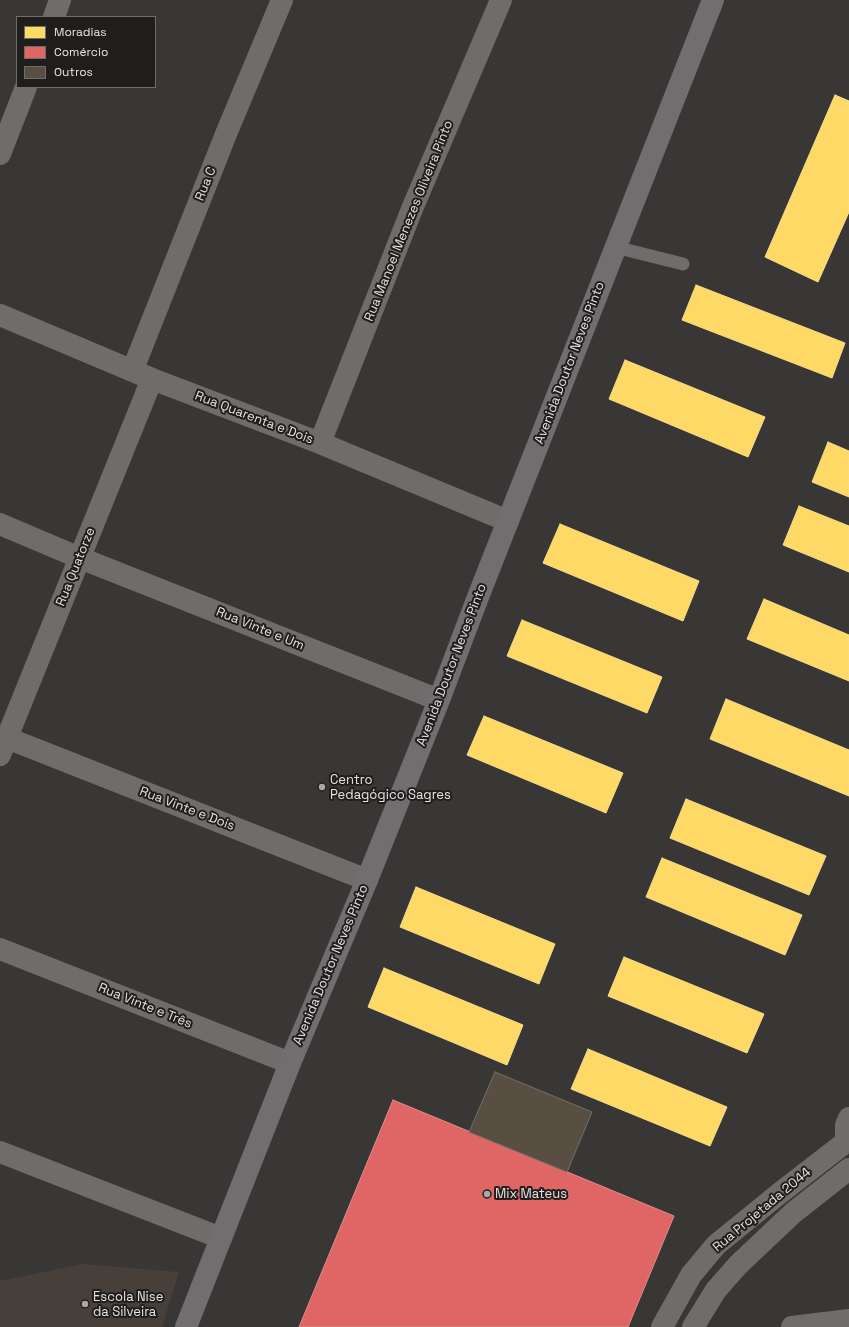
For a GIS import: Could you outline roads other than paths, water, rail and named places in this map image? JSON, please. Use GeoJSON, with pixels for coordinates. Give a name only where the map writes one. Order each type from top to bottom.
{"type":"FeatureCollection","features":[{"type":"Feature","properties":{"kind":"street"},"geometry":{"type":"LineString","coordinates":[[54,16],[60,0]]}},
{"type":"Feature","properties":{"kind":"street","name":"Rua C"},"geometry":{"type":"LineString","coordinates":[[133,370],[223,142],[282,0]]}},
{"type":"Feature","properties":{"kind":"street","name":"Rua Manoel Menezes Oliveira Pinto"},"geometry":{"type":"LineString","coordinates":[[320,443],[412,209],[501,0]]}},
{"type":"Feature","properties":{"kind":"street","name":"Avenida Doutor Neves Pinto"},"geometry":{"type":"LineString","coordinates":[[186,1327],[290,1063],[367,880],[439,700],[713,0]]}},
{"type":"Feature","properties":{"kind":"street"},"geometry":{"type":"LineString","coordinates":[[0,154],[26,88]]}},
{"type":"Feature","properties":{"kind":"street","name":"Rua Quarenta e Dois"},"geometry":{"type":"LineString","coordinates":[[0,316],[152,379],[320,443],[508,521]]}},
{"type":"Feature","properties":{"kind":"street","name":"Rua Quatorze"},"geometry":{"type":"LineString","coordinates":[[4,747],[152,379]]}},
{"type":"Feature","properties":{"kind":"street","name":"Rua Vinte e Um"},"geometry":{"type":"LineString","coordinates":[[0,524],[80,558],[439,700]]}},
{"type":"Feature","properties":{"kind":"street","name":"Rua Vinte e Dois"},"geometry":{"type":"LineString","coordinates":[[4,747],[367,880]]}},
{"type":"Feature","properties":{"kind":"street","name":"Rua Vinte e Três"},"geometry":{"type":"LineString","coordinates":[[0,949],[290,1063]]}},
{"type":"Feature","properties":{"kind":"street"},"geometry":{"type":"LineString","coordinates":[[848,1144],[846,1125],[849,1118]]}},
{"type":"Feature","properties":{"kind":"street","name":"Rua Projetada 2044"},"geometry":{"type":"LineString","coordinates":[[662,1327],[691,1275],[721,1241],[780,1193],[848,1144]]}},
{"type":"Feature","properties":{"kind":"street"},"geometry":{"type":"LineString","coordinates":[[0,1152],[221,1238]]}},
{"type":"Feature","properties":{"kind":"street","name":"Rua Projetada 2044"},"geometry":{"type":"LineString","coordinates":[[693,1327],[716,1290],[738,1265],[793,1213],[849,1169]]}},
{"type":"Feature","properties":{"kind":"street"},"geometry":{"type":"LineString","coordinates":[[691,1275],[716,1290]]}},
{"type":"Feature","properties":{"kind":"street"},"geometry":{"type":"LineString","coordinates":[[792,1327],[849,1320]]}},
{"type":"Feature","properties":{"kind":"lane"},"geometry":{"type":"LineString","coordinates":[[616,247],[683,264]]}},
{"type":"Feature","properties":{"kind":"place","name":"Centro Pedagógico Sagres"},"geometry":{"type":"Point","coordinates":[322,787]}},
{"type":"Feature","properties":{"kind":"place","name":"Mix Mateus"},"geometry":{"type":"Point","coordinates":[487,1194]}},
{"type":"Feature","properties":{"kind":"place","name":"Escola Nise da Silveira"},"geometry":{"type":"Point","coordinates":[85,1304]}}]}
